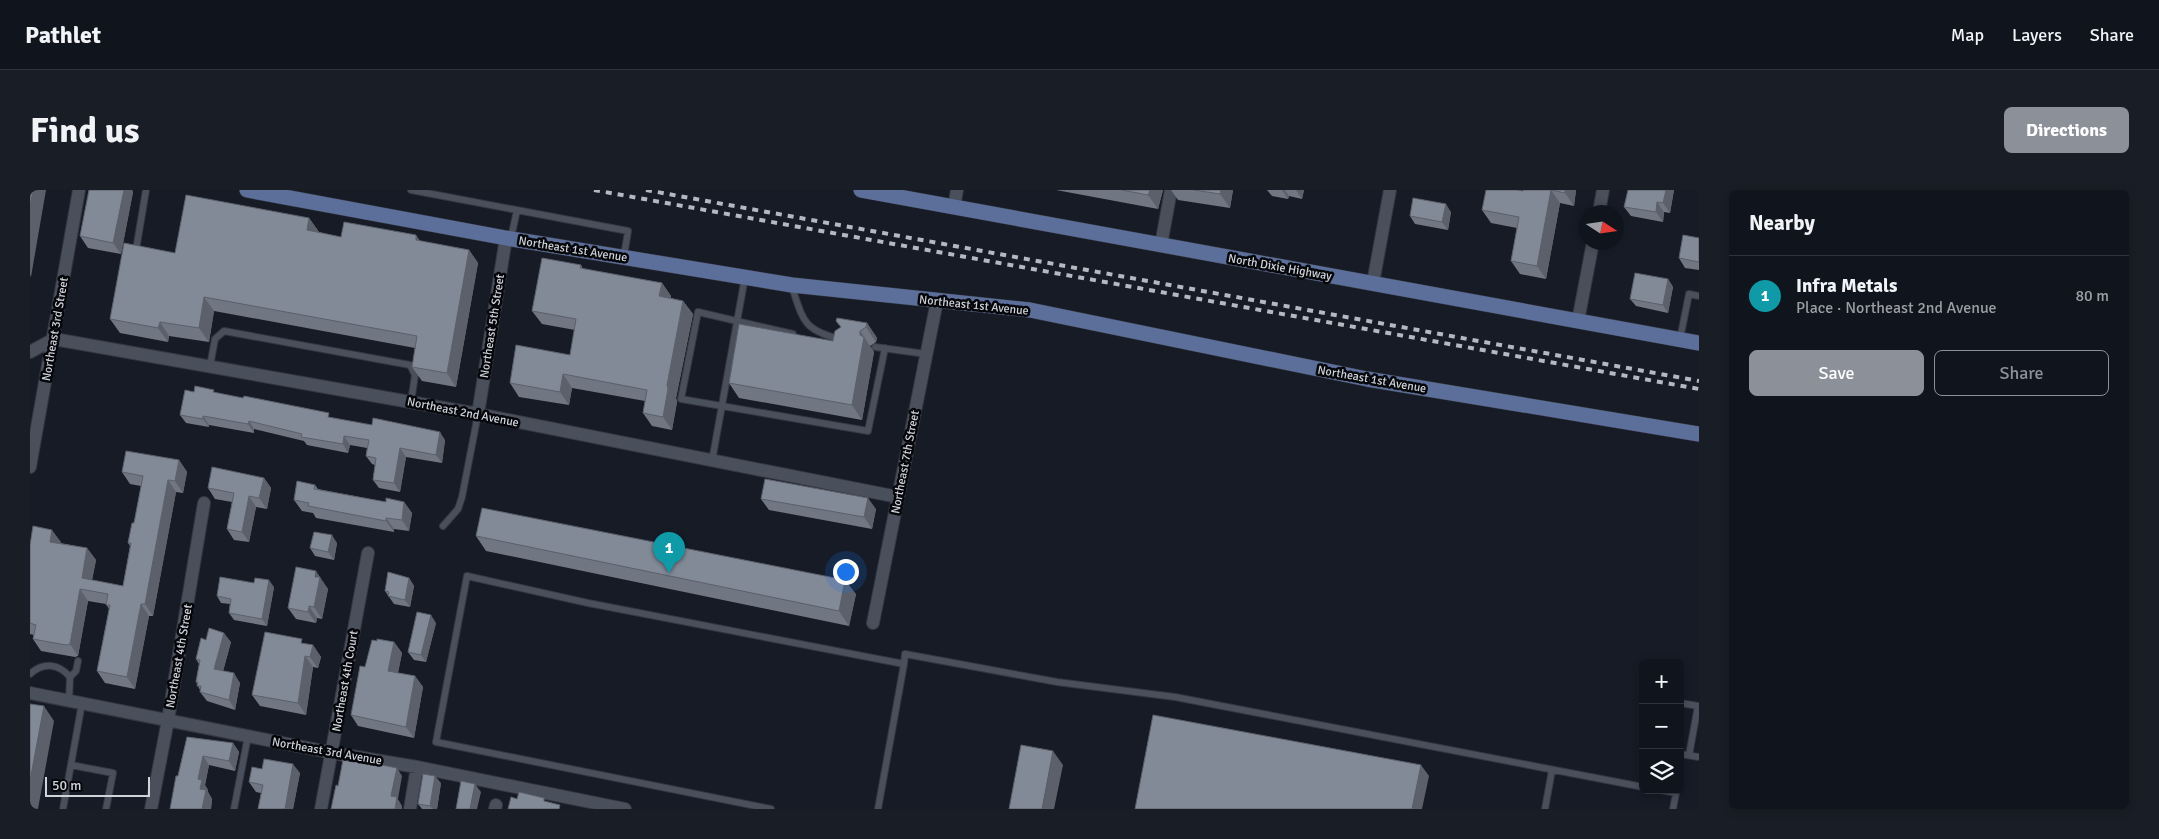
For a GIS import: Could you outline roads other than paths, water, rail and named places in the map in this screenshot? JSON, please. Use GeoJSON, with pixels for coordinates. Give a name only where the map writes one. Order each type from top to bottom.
{"type":"FeatureCollection","features":[{"type":"Feature","properties":{"kind":"main road","name":"Northeast 1st Avenue"},"geometry":{"type":"LineString","coordinates":[[247,190],[508,239],[792,285],[1030,310],[1367,379],[1699,434]]}},
{"type":"Feature","properties":{"kind":"main road","name":"North Dixie Highway"},"geometry":{"type":"LineString","coordinates":[[861,190],[1699,343]]}},
{"type":"Feature","properties":{"kind":"street","name":"Northeast 3rd Street"},"geometry":{"type":"LineString","coordinates":[[30,467],[32,443],[54,338],[79,190]]}},
{"type":"Feature","properties":{"kind":"street"},"geometry":{"type":"LineString","coordinates":[[954,207],[957,190]]}},
{"type":"Feature","properties":{"kind":"street"},"geometry":{"type":"LineString","coordinates":[[1161,245],[1170,190]]}},
{"type":"Feature","properties":{"kind":"street"},"geometry":{"type":"LineString","coordinates":[[1373,283],[1390,190]]}},
{"type":"Feature","properties":{"kind":"street"},"geometry":{"type":"LineString","coordinates":[[1600,205],[1603,190]]}},
{"type":"Feature","properties":{"kind":"street","name":"Northeast 5th Street"},"geometry":{"type":"LineString","coordinates":[[478,414],[508,239]]}},
{"type":"Feature","properties":{"kind":"street"},"geometry":{"type":"LineString","coordinates":[[1578,321],[1591,250]]}},
{"type":"Feature","properties":{"kind":"street","name":"Northeast 7th Street"},"geometry":{"type":"LineString","coordinates":[[873,623],[937,301]]}},
{"type":"Feature","properties":{"kind":"street"},"geometry":{"type":"LineString","coordinates":[[30,352],[54,338]]}},
{"type":"Feature","properties":{"kind":"street","name":"Northeast 2nd Avenue"},"geometry":{"type":"LineString","coordinates":[[54,338],[478,414],[898,496]]}},
{"type":"Feature","properties":{"kind":"street","name":"Northeast 4th Street"},"geometry":{"type":"LineString","coordinates":[[151,809],[168,720],[204,503]]}},
{"type":"Feature","properties":{"kind":"street","name":"Northeast 4th Court"},"geometry":{"type":"LineString","coordinates":[[321,809],[333,753],[368,553]]}},
{"type":"Feature","properties":{"kind":"street","name":"Northeast 3rd Avenue"},"geometry":{"type":"LineString","coordinates":[[30,693],[333,753],[417,767],[574,804],[625,809]]}},
{"type":"Feature","properties":{"kind":"street"},"geometry":{"type":"LineString","coordinates":[[410,809],[417,767]]}},
{"type":"Feature","properties":{"kind":"lane"},"geometry":{"type":"LineString","coordinates":[[137,244],[146,190]]}},
{"type":"Feature","properties":{"kind":"lane"},"geometry":{"type":"LineString","coordinates":[[411,190],[628,231],[624,257]]}},
{"type":"Feature","properties":{"kind":"lane"},"geometry":{"type":"LineString","coordinates":[[508,239],[517,210]]}},
{"type":"Feature","properties":{"kind":"lane"},"geometry":{"type":"LineString","coordinates":[[712,461],[745,277]]}},
{"type":"Feature","properties":{"kind":"lane"},"geometry":{"type":"LineString","coordinates":[[792,285],[802,317],[818,334],[846,341]]}},
{"type":"Feature","properties":{"kind":"lane"},"geometry":{"type":"LineString","coordinates":[[1680,339],[1689,294],[1699,296]]}},
{"type":"Feature","properties":{"kind":"lane"},"geometry":{"type":"LineString","coordinates":[[793,334],[698,312],[681,399],[868,432],[885,348]]}},
{"type":"Feature","properties":{"kind":"lane"},"geometry":{"type":"LineString","coordinates":[[210,366],[215,338],[224,331],[410,365],[415,375],[411,402]]}},
{"type":"Feature","properties":{"kind":"lane"},"geometry":{"type":"LineString","coordinates":[[875,346],[926,354]]}},
{"type":"Feature","properties":{"kind":"lane"},"geometry":{"type":"LineString","coordinates":[[443,526],[458,508],[462,497],[478,414]]}},
{"type":"Feature","properties":{"kind":"lane"},"geometry":{"type":"LineString","coordinates":[[771,809],[436,742],[467,576],[588,603],[904,664]]}},
{"type":"Feature","properties":{"kind":"lane"},"geometry":{"type":"LineString","coordinates":[[878,809],[905,654],[1057,682],[1175,697],[1639,786]]}},
{"type":"Feature","properties":{"kind":"lane"},"geometry":{"type":"LineString","coordinates":[[68,700],[70,677],[76,671],[78,661]]}},
{"type":"Feature","properties":{"kind":"lane"},"geometry":{"type":"LineString","coordinates":[[30,674],[36,668],[46,665],[56,666],[64,670],[70,677]]}},
{"type":"Feature","properties":{"kind":"lane"},"geometry":{"type":"LineString","coordinates":[[63,809],[82,703]]}},
{"type":"Feature","properties":{"kind":"lane"},"geometry":{"type":"LineString","coordinates":[[1684,704],[1698,706],[1689,755]]}},
{"type":"Feature","properties":{"kind":"lane"},"geometry":{"type":"LineString","coordinates":[[234,809],[248,736]]}},
{"type":"Feature","properties":{"kind":"lane"},"geometry":{"type":"LineString","coordinates":[[1684,754],[1699,757]]}},
{"type":"Feature","properties":{"kind":"lane"},"geometry":{"type":"LineString","coordinates":[[71,765],[113,773],[106,809]]}},
{"type":"Feature","properties":{"kind":"lane"},"geometry":{"type":"LineString","coordinates":[[1545,809],[1552,770]]}},
{"type":"Feature","properties":{"kind":"lane"},"geometry":{"type":"LineString","coordinates":[[1673,809],[1676,794]]}},
{"type":"Feature","properties":{"kind":"railway"},"geometry":{"type":"LineString","coordinates":[[594,190],[1699,389]]}},
{"type":"Feature","properties":{"kind":"railway"},"geometry":{"type":"LineString","coordinates":[[646,190],[1699,381]]}},
{"type":"Feature","properties":{"kind":"place","name":"Infra Metals"},"geometry":{"type":"Point","coordinates":[669,573]}}]}
